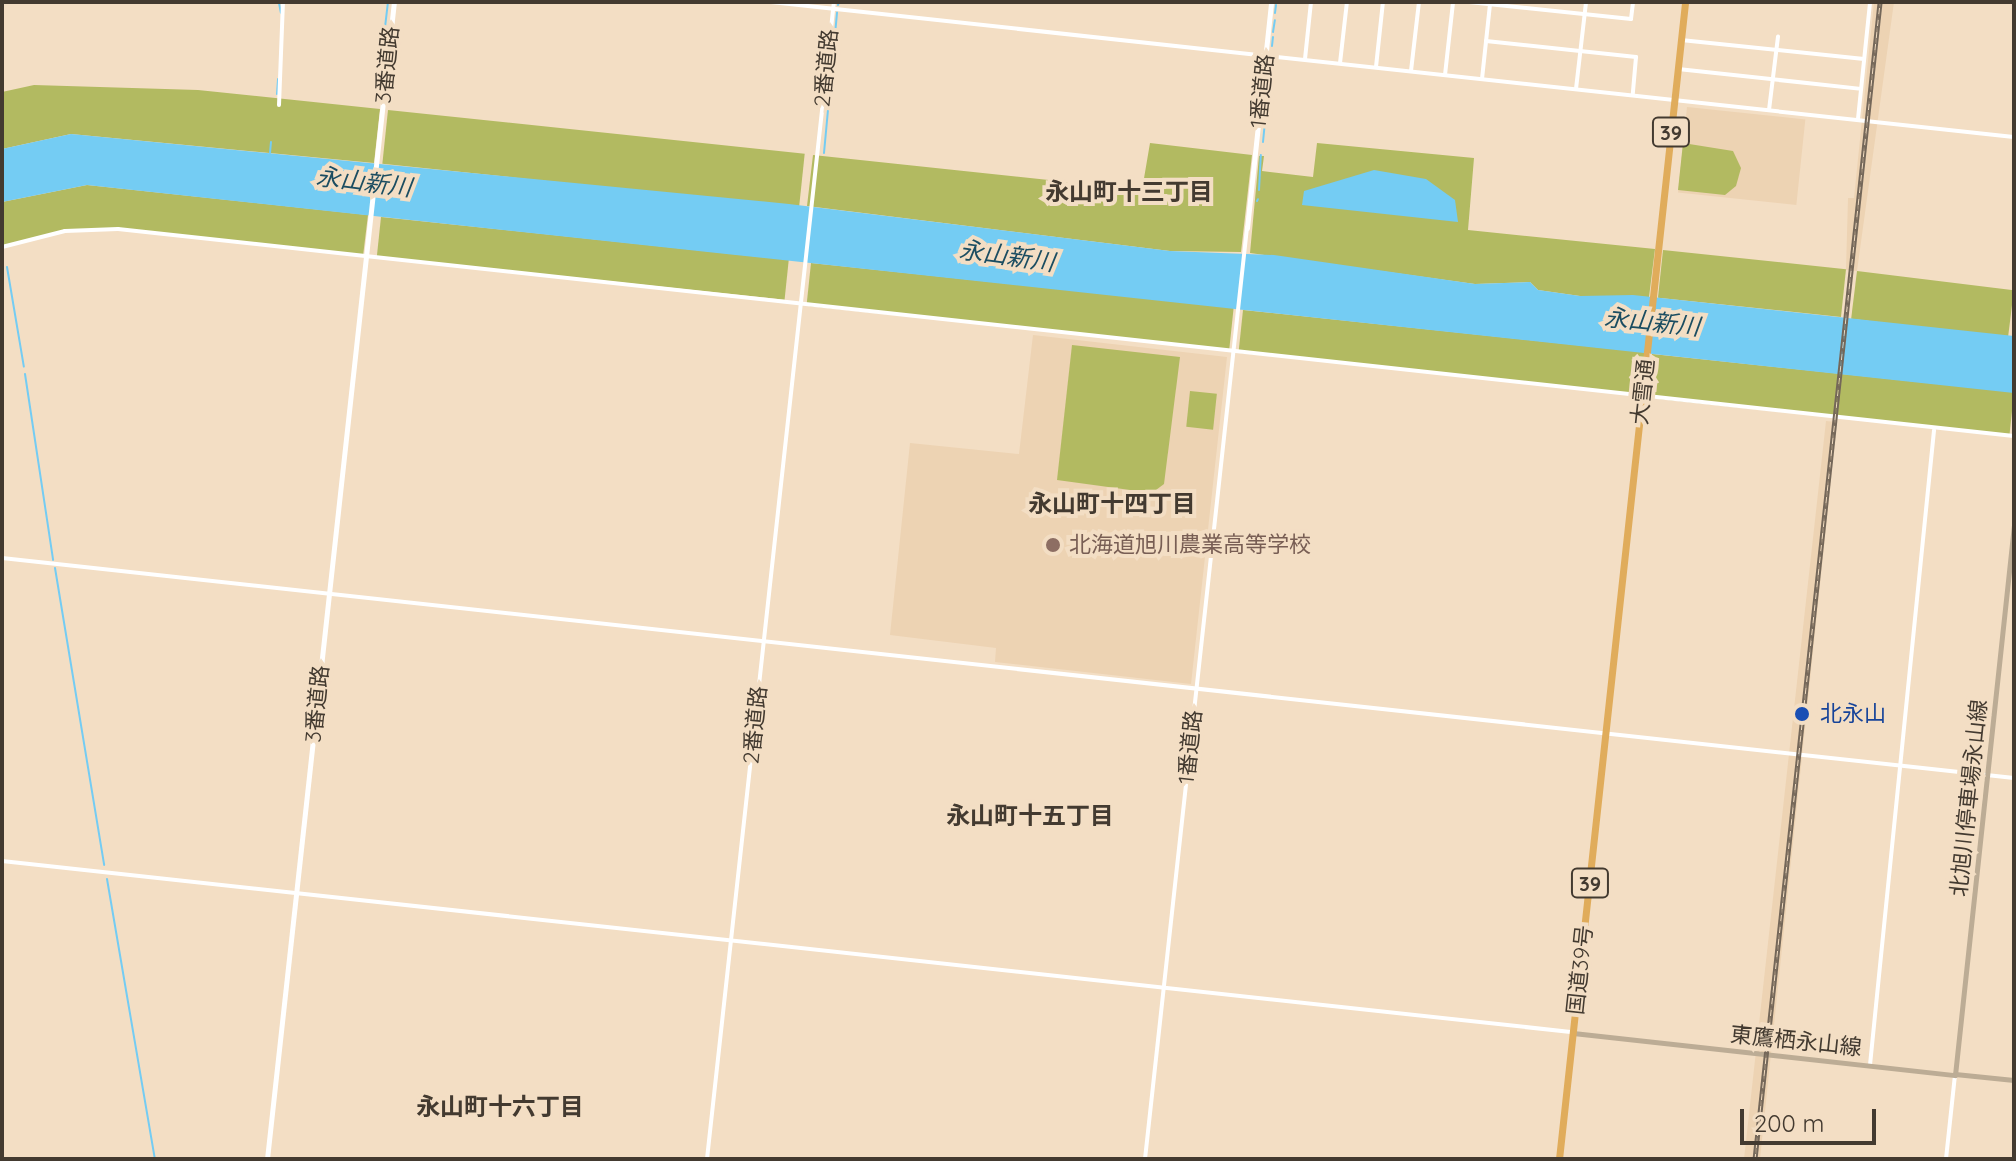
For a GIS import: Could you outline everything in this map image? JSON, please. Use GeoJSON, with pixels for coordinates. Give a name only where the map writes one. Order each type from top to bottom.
{"type":"FeatureCollection","features":[{"type":"Feature","properties":{"kind":"highway","name":"大雪通"},"geometry":{"type":"LineString","coordinates":[[1607,734],[1685,2]]}},
{"type":"Feature","properties":{"kind":"highway","name":"国道39号"},"geometry":{"type":"LineString","coordinates":[[1559,1159],[1607,734]]}},
{"type":"Feature","properties":{"kind":"main road","name":"北旭川停車場永山線"},"geometry":{"type":"LineString","coordinates":[[1955,1075],[2014,525]]}},
{"type":"Feature","properties":{"kind":"main road","name":"東鷹栖永山線"},"geometry":{"type":"LineString","coordinates":[[1573,1033],[2014,1080]]}},
{"type":"Feature","properties":{"kind":"street"},"geometry":{"type":"LineString","coordinates":[[279,105],[283,2]]}},
{"type":"Feature","properties":{"kind":"street","name":"3番道路"},"geometry":{"type":"LineString","coordinates":[[267,1159],[394,2]]}},
{"type":"Feature","properties":{"kind":"street"},"geometry":{"type":"LineString","coordinates":[[771,2],[2014,137]]}},
{"type":"Feature","properties":{"kind":"street","name":"2番道路"},"geometry":{"type":"LineString","coordinates":[[707,1159],[834,2]]}},
{"type":"Feature","properties":{"kind":"street","name":"1番道路"},"geometry":{"type":"LineString","coordinates":[[1145,1159],[1271,2]]}},
{"type":"Feature","properties":{"kind":"street"},"geometry":{"type":"LineString","coordinates":[[1305,60],[1311,2]]}},
{"type":"Feature","properties":{"kind":"street"},"geometry":{"type":"LineString","coordinates":[[1340,63],[1347,2]]}},
{"type":"Feature","properties":{"kind":"street"},"geometry":{"type":"LineString","coordinates":[[1376,67],[1383,2]]}},
{"type":"Feature","properties":{"kind":"street"},"geometry":{"type":"LineString","coordinates":[[1411,71],[1419,2]]}},
{"type":"Feature","properties":{"kind":"street"},"geometry":{"type":"LineString","coordinates":[[1445,75],[1453,2]]}},
{"type":"Feature","properties":{"kind":"street"},"geometry":{"type":"LineString","coordinates":[[1469,2],[1631,19],[1633,2]]}},
{"type":"Feature","properties":{"kind":"street"},"geometry":{"type":"LineString","coordinates":[[1576,89],[1586,2]]}},
{"type":"Feature","properties":{"kind":"street"},"geometry":{"type":"LineString","coordinates":[[1858,120],[1870,2]]}},
{"type":"Feature","properties":{"kind":"street"},"geometry":{"type":"LineString","coordinates":[[1482,79],[1490,3]]}},
{"type":"Feature","properties":{"kind":"street"},"geometry":{"type":"LineString","coordinates":[[1769,110],[1778,37]]}},
{"type":"Feature","properties":{"kind":"street"},"geometry":{"type":"LineString","coordinates":[[1681,40],[1864,59]]}},
{"type":"Feature","properties":{"kind":"street"},"geometry":{"type":"LineString","coordinates":[[1486,41],[1636,57],[1633,95]]}},
{"type":"Feature","properties":{"kind":"street"},"geometry":{"type":"LineString","coordinates":[[1678,69],[1861,89]]}},
{"type":"Feature","properties":{"kind":"street"},"geometry":{"type":"LineString","coordinates":[[2,247],[65,231],[118,229],[367,253],[800,305],[1934,430],[2014,436]]}},
{"type":"Feature","properties":{"kind":"street"},"geometry":{"type":"LineString","coordinates":[[1870,1065],[1934,430]]}},
{"type":"Feature","properties":{"kind":"street"},"geometry":{"type":"LineString","coordinates":[[2,558],[2014,778]]}},
{"type":"Feature","properties":{"kind":"street"},"geometry":{"type":"LineString","coordinates":[[2,861],[1573,1033]]}},
{"type":"Feature","properties":{"kind":"street"},"geometry":{"type":"LineString","coordinates":[[1946,1159],[1955,1075]]}},
{"type":"Feature","properties":{"kind":"shaded area"},"geometry":{"type":"Polygon","coordinates":[[[1874,2],[1894,2],[1857,271],[1846,270],[1848,198],[1854,198],[1874,2]]]}},
{"type":"Feature","properties":{"kind":"shaded area"},"geometry":{"type":"Polygon","coordinates":[[[1687,107],[1805,119],[1796,205],[1678,193],[1687,107]]]}},
{"type":"Feature","properties":{"kind":"shaded area","name":"北海道旭川農業高等学校"},"geometry":{"type":"Polygon","coordinates":[[[1033,335],[1227,357],[1191,684],[995,662],[996,648],[890,635],[910,443],[1019,454],[1033,335]]]}},
{"type":"Feature","properties":{"kind":"shaded area"},"geometry":{"type":"Polygon","coordinates":[[[1826,421],[1837,422],[1760,1159],[1744,1159],[1826,421]]]}},
{"type":"Feature","properties":{"kind":"green space"},"geometry":{"type":"Polygon","coordinates":[[[34,85],[198,90],[380,109],[374,163],[71,134],[2,149],[2,92],[34,85]]]}},
{"type":"Feature","properties":{"kind":"green space"},"geometry":{"type":"Polygon","coordinates":[[[388,110],[805,154],[799,208],[382,164],[388,110]]]}},
{"type":"Feature","properties":{"kind":"green space"},"geometry":{"type":"Polygon","coordinates":[[[1150,143],[1252,155],[1241,252],[1170,251],[807,206],[813,155],[1142,190],[1150,143]]]}},
{"type":"Feature","properties":{"kind":"green space"},"geometry":{"type":"Polygon","coordinates":[[[1317,143],[1474,158],[1468,230],[1655,249],[1649,297],[1580,296],[1538,290],[1530,282],[1475,284],[1250,253],[1259,156],[1264,156],[1262,171],[1313,177],[1317,143]]]}},
{"type":"Feature","properties":{"kind":"green space"},"geometry":{"type":"Polygon","coordinates":[[[1683,143],[1733,151],[1741,168],[1736,186],[1725,195],[1678,190],[1683,143]]]}},
{"type":"Feature","properties":{"kind":"green space"},"geometry":{"type":"Polygon","coordinates":[[[87,185],[368,215],[363,256],[118,229],[65,231],[2,247],[2,202],[87,185]]]}},
{"type":"Feature","properties":{"kind":"green space"},"geometry":{"type":"Polygon","coordinates":[[[381,217],[789,260],[785,300],[377,257],[381,217]]]}},
{"type":"Feature","properties":{"kind":"green space"},"geometry":{"type":"Polygon","coordinates":[[[1663,250],[1846,269],[1841,317],[1658,298],[1663,250]]]}},
{"type":"Feature","properties":{"kind":"green space"},"geometry":{"type":"Polygon","coordinates":[[[811,263],[1234,307],[1229,350],[807,306],[811,263]]]}},
{"type":"Feature","properties":{"kind":"green space"},"geometry":{"type":"Polygon","coordinates":[[[1857,271],[2014,290],[2008,338],[1851,319],[1857,271]]]}},
{"type":"Feature","properties":{"kind":"green space"},"geometry":{"type":"Polygon","coordinates":[[[1243,310],[1645,352],[1640,395],[1239,353],[1243,310]]]}},
{"type":"Feature","properties":{"kind":"green space"},"geometry":{"type":"Polygon","coordinates":[[[1072,345],[1180,357],[1164,484],[1152,493],[1057,480],[1072,345]]]}},
{"type":"Feature","properties":{"kind":"green space"},"geometry":{"type":"Polygon","coordinates":[[[1652,354],[2014,392],[2009,436],[1647,398],[1652,354]]]}},
{"type":"Feature","properties":{"kind":"green space"},"geometry":{"type":"Polygon","coordinates":[[[1190,391],[1217,394],[1213,430],[1186,427],[1190,391]]]}},
{"type":"Feature","properties":{"kind":"water","name":"永山新川"},"geometry":{"type":"Polygon","coordinates":[[[71,134],[789,204],[1170,251],[1274,255],[1475,284],[1530,282],[1538,290],[1580,296],[1633,295],[2014,336],[2014,393],[87,185],[2,202],[2,149],[71,134]]]}},
{"type":"Feature","properties":{"kind":"water"},"geometry":{"type":"Polygon","coordinates":[[[1374,170],[1426,179],[1455,200],[1458,222],[1302,205],[1304,191],[1374,170]]]}},
{"type":"Feature","properties":{"kind":"waterway"},"geometry":{"type":"LineString","coordinates":[[376,104],[388,2]]}},
{"type":"Feature","properties":{"kind":"waterway"},"geometry":{"type":"LineString","coordinates":[[279,3],[281,13]]}},
{"type":"Feature","properties":{"kind":"waterway"},"geometry":{"type":"LineString","coordinates":[[1275,13],[1276,5]]}},
{"type":"Feature","properties":{"kind":"waterway"},"geometry":{"type":"LineString","coordinates":[[824,153],[837,13]]}},
{"type":"Feature","properties":{"kind":"waterway"},"geometry":{"type":"LineString","coordinates":[[1273,32],[1275,20]]}},
{"type":"Feature","properties":{"kind":"waterway"},"geometry":{"type":"LineString","coordinates":[[1272,46],[1273,37]]}},
{"type":"Feature","properties":{"kind":"waterway"},"geometry":{"type":"LineString","coordinates":[[1263,142],[1271,60]]}},
{"type":"Feature","properties":{"kind":"waterway"},"geometry":{"type":"LineString","coordinates":[[277,94],[278,79]]}},
{"type":"Feature","properties":{"kind":"waterway"},"geometry":{"type":"LineString","coordinates":[[270,153],[271,142]]}},
{"type":"Feature","properties":{"kind":"waterway"},"geometry":{"type":"LineString","coordinates":[[1259,190],[1261,155]]}},
{"type":"Feature","properties":{"kind":"waterway"},"geometry":{"type":"LineString","coordinates":[[7,267],[24,367]]}},
{"type":"Feature","properties":{"kind":"waterway"},"geometry":{"type":"LineString","coordinates":[[25,374],[53,560]]}},
{"type":"Feature","properties":{"kind":"waterway"},"geometry":{"type":"LineString","coordinates":[[55,568],[104,865]]}},
{"type":"Feature","properties":{"kind":"waterway"},"geometry":{"type":"LineString","coordinates":[[107,879],[155,1159]]}},
{"type":"Feature","properties":{"kind":"railway"},"geometry":{"type":"LineString","coordinates":[[1755,1159],[1880,2]]}},
{"type":"Feature","properties":{"kind":"place","name":"北海道旭川農業高等学校"},"geometry":{"type":"Point","coordinates":[1053,545]}},
{"type":"Feature","properties":{"kind":"place","name":"北永山"},"geometry":{"type":"Point","coordinates":[1802,714]}},
{"type":"Feature","properties":{"kind":"district","name":"永山町十三丁目"},"geometry":{"type":"Point","coordinates":[1129,192]}},
{"type":"Feature","properties":{"kind":"district","name":"永山町十四丁目"},"geometry":{"type":"Point","coordinates":[1112,504]}},
{"type":"Feature","properties":{"kind":"district","name":"永山町十五丁目"},"geometry":{"type":"Point","coordinates":[1030,816]}},
{"type":"Feature","properties":{"kind":"district","name":"永山町十六丁目"},"geometry":{"type":"Point","coordinates":[500,1107]}}]}
